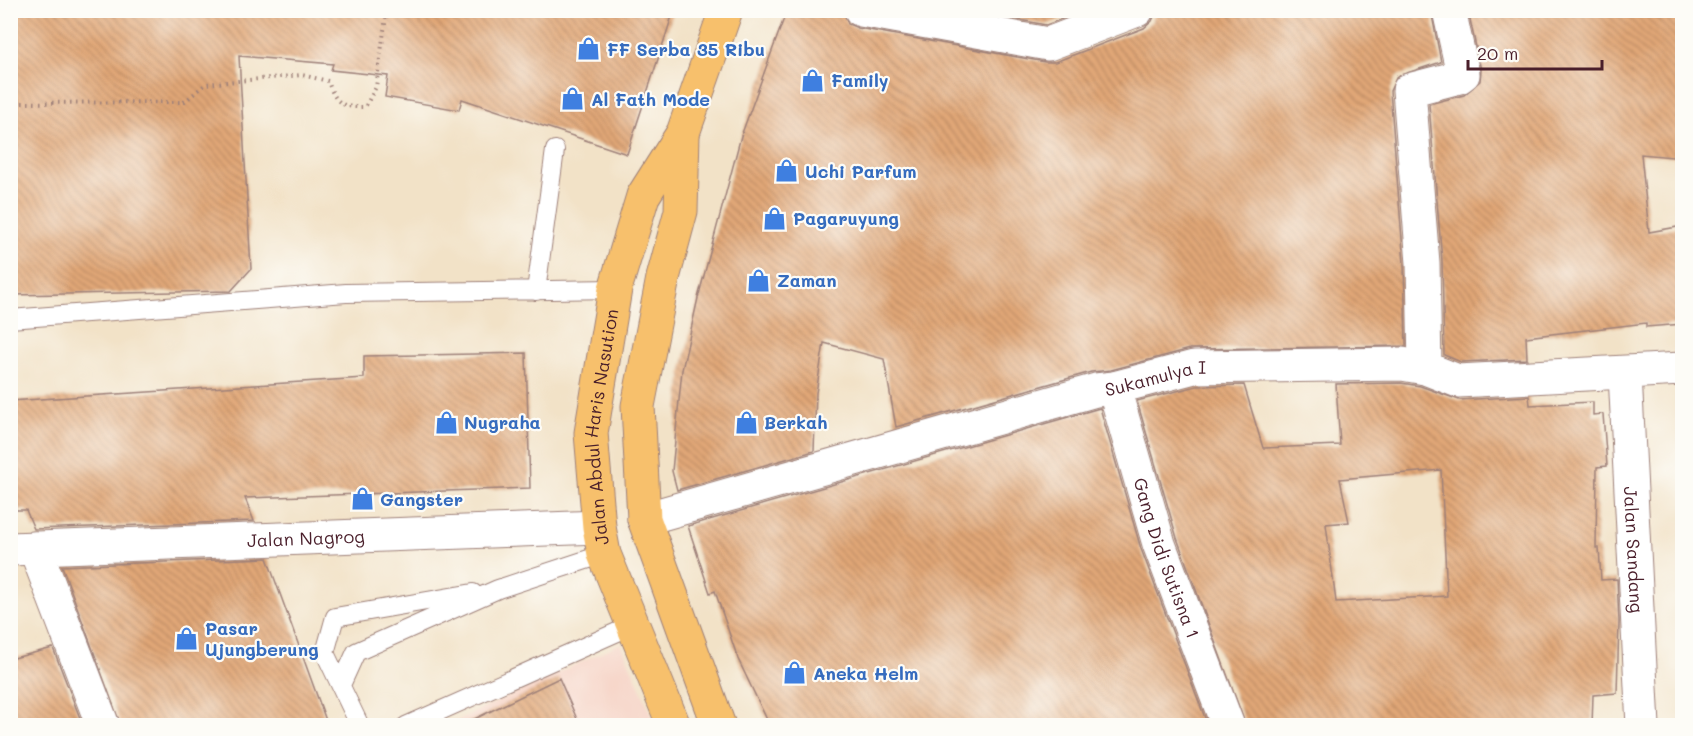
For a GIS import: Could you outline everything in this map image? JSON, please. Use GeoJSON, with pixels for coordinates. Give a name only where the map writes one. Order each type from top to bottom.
{"type":"FeatureCollection","features":[{"type":"Feature","properties":{"kind":"highway","name":"Jalan Abdul Haris Nasution"},"geometry":{"type":"LineString","coordinates":[[674,726],[602,540],[591,433],[615,289],[643,196],[683,133],[726,10]]}},
{"type":"Feature","properties":{"kind":"highway","name":"Jalan Abdul Haris Nasution"},"geometry":{"type":"LineString","coordinates":[[683,133],[681,211],[663,278],[638,406],[644,519],[719,726]]}},
{"type":"Feature","properties":{"kind":"street"},"geometry":{"type":"LineString","coordinates":[[861,10],[1048,44],[1137,10]]}},
{"type":"Feature","properties":{"kind":"street"},"geometry":{"type":"LineString","coordinates":[[1425,369],[1423,263],[1408,90],[1463,74],[1449,10]]}},
{"type":"Feature","properties":{"kind":"street","name":"Sukamulya I"},"geometry":{"type":"LineString","coordinates":[[644,519],[1096,390],[1114,388],[1194,367],[1402,364],[1425,369],[1458,381],[1625,374],[1683,369]]}},
{"type":"Feature","properties":{"kind":"street","name":"Jalan Sandang"},"geometry":{"type":"LineString","coordinates":[[1625,374],[1643,726]]}},
{"type":"Feature","properties":{"kind":"street","name":"Gang Didi Sutisna 1"},"geometry":{"type":"LineString","coordinates":[[1114,388],[1159,544],[1228,726]]}},
{"type":"Feature","properties":{"kind":"street","name":"Jalan Nagrog"},"geometry":{"type":"LineString","coordinates":[[23,548],[602,540]]}},
{"type":"Feature","properties":{"kind":"street"},"geometry":{"type":"LineString","coordinates":[[23,548],[103,726]]}},
{"type":"Feature","properties":{"kind":"lane"},"geometry":{"type":"LineString","coordinates":[[536,291],[555,150]]}},
{"type":"Feature","properties":{"kind":"lane"},"geometry":{"type":"LineString","coordinates":[[10,319],[346,293],[615,289]]}},
{"type":"Feature","properties":{"kind":"lane"},"geometry":{"type":"LineString","coordinates":[[342,686],[356,652],[602,540]]}},
{"type":"Feature","properties":{"kind":"lane"},"geometry":{"type":"LineString","coordinates":[[360,726],[325,653],[335,617],[498,589]]}},
{"type":"Feature","properties":{"kind":"lane"},"geometry":{"type":"LineString","coordinates":[[406,726],[633,625]]}},
{"type":"Feature","properties":{"kind":"path"},"geometry":{"type":"LineString","coordinates":[[10,103],[184,102],[206,84],[302,75],[328,81],[334,99],[346,108],[365,107],[376,87],[387,10]]}},
{"type":"Feature","properties":{"kind":"shaded area"},"geometry":{"type":"Polygon","coordinates":[[[621,643],[656,725],[446,726],[621,643]]]}},
{"type":"Feature","properties":{"kind":"building"},"geometry":{"type":"Polygon","coordinates":[[[10,10],[120,10],[120,15],[221,15],[222,10],[674,10],[627,154],[462,99],[459,110],[385,97],[388,76],[331,70],[333,64],[239,56],[251,269],[231,291],[10,295],[10,10]]]}},
{"type":"Feature","properties":{"kind":"building"},"geometry":{"type":"Polygon","coordinates":[[[787,10],[843,10],[848,24],[858,28],[1055,62],[1144,28],[1152,21],[1156,12],[1162,10],[1431,10],[1441,62],[1397,76],[1390,91],[1404,264],[1406,346],[1190,349],[1111,370],[1091,372],[896,427],[884,359],[824,343],[816,393],[814,451],[677,490],[672,471],[682,370],[698,298],[741,136],[787,10]]]}},
{"type":"Feature","properties":{"kind":"building"},"geometry":{"type":"Polygon","coordinates":[[[969,10],[1071,10],[1070,16],[1046,25],[969,10]]]}},
{"type":"Feature","properties":{"kind":"building"},"geometry":{"type":"Polygon","coordinates":[[[1468,10],[1683,10],[1683,158],[1641,154],[1649,232],[1683,226],[1683,324],[1646,327],[1646,323],[1526,337],[1527,359],[1461,362],[1444,355],[1442,261],[1429,104],[1464,95],[1480,81],[1481,70],[1468,10]]]}},
{"type":"Feature","properties":{"kind":"building"},"geometry":{"type":"Polygon","coordinates":[[[526,353],[530,488],[245,498],[254,521],[34,529],[26,510],[10,510],[10,401],[364,378],[364,356],[526,353]]]}},
{"type":"Feature","properties":{"kind":"building"},"geometry":{"type":"Polygon","coordinates":[[[1401,383],[1420,386],[1459,400],[1529,396],[1530,405],[1593,402],[1593,415],[1603,414],[1607,466],[1597,467],[1596,548],[1599,548],[1601,580],[1617,579],[1619,622],[1617,693],[1593,695],[1592,726],[1246,726],[1177,538],[1137,401],[1197,386],[1244,385],[1263,448],[1340,445],[1336,384],[1401,383]],[[1441,470],[1340,479],[1349,522],[1326,524],[1336,602],[1447,596],[1441,470]]]}},
{"type":"Feature","properties":{"kind":"building"},"geometry":{"type":"Polygon","coordinates":[[[1100,408],[1141,549],[1208,726],[770,726],[738,659],[715,591],[710,593],[688,526],[1100,408]]]}},
{"type":"Feature","properties":{"kind":"building","name":"Pasar Ujungberung"},"geometry":{"type":"Polygon","coordinates":[[[267,558],[328,726],[121,726],[62,566],[267,558]]]}},
{"type":"Feature","properties":{"kind":"building"},"geometry":{"type":"Polygon","coordinates":[[[53,648],[83,726],[10,726],[10,659],[53,648]]]}},
{"type":"Feature","properties":{"kind":"building"},"geometry":{"type":"Polygon","coordinates":[[[559,678],[580,726],[460,726],[559,678]]]}},
{"type":"Feature","properties":{"kind":"place","name":"FF Serba 35 Ribu"},"geometry":{"type":"Point","coordinates":[589,49]}},
{"type":"Feature","properties":{"kind":"place","name":"Family"},"geometry":{"type":"Point","coordinates":[813,80]}},
{"type":"Feature","properties":{"kind":"place","name":"Al Fath Mode"},"geometry":{"type":"Point","coordinates":[573,99]}},
{"type":"Feature","properties":{"kind":"place","name":"Uchi Parfum"},"geometry":{"type":"Point","coordinates":[787,171]}},
{"type":"Feature","properties":{"kind":"place","name":"Pagaruyung"},"geometry":{"type":"Point","coordinates":[775,218]}},
{"type":"Feature","properties":{"kind":"place","name":"Zaman"},"geometry":{"type":"Point","coordinates":[759,280]}},
{"type":"Feature","properties":{"kind":"place","name":"Nugraha"},"geometry":{"type":"Point","coordinates":[446,422]}},
{"type":"Feature","properties":{"kind":"place","name":"Berkah"},"geometry":{"type":"Point","coordinates":[746,422]}},
{"type":"Feature","properties":{"kind":"place","name":"Gangster"},"geometry":{"type":"Point","coordinates":[362,499]}},
{"type":"Feature","properties":{"kind":"place","name":"Pasar Ujungberung"},"geometry":{"type":"Point","coordinates":[187,638]}},
{"type":"Feature","properties":{"kind":"place","name":"Aneka Helm"},"geometry":{"type":"Point","coordinates":[795,673]}}]}
